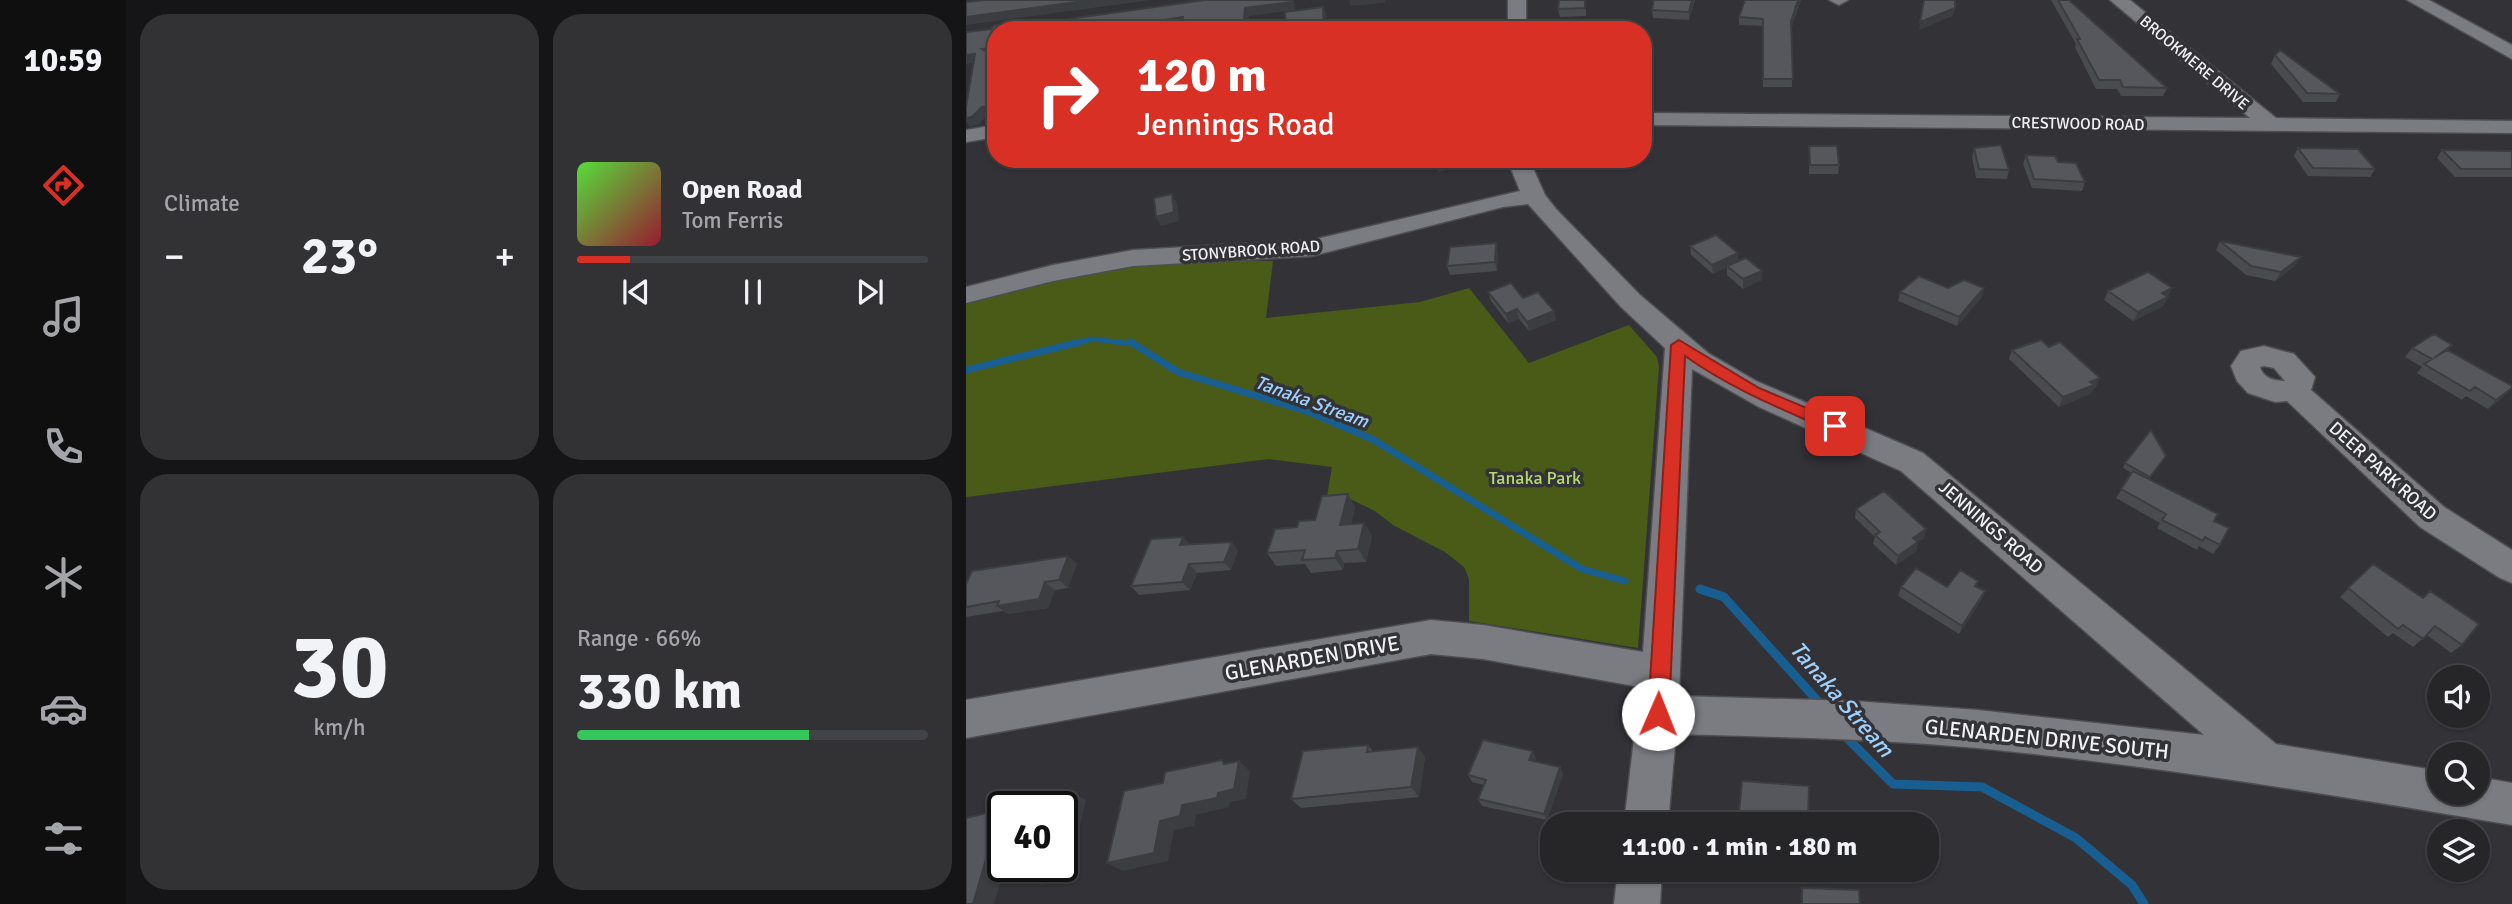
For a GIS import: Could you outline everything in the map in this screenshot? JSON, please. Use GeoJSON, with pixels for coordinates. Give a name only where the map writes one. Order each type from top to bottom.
{"type":"FeatureCollection","features":[{"type":"Feature","properties":{"kind":"street"},"geometry":{"type":"LineString","coordinates":[[1517,0],[1517,21]]}},
{"type":"Feature","properties":{"kind":"street","name":"BROOKMERE DRIVE"},"geometry":{"type":"LineString","coordinates":[[2119,0],[2271,125]]}},
{"type":"Feature","properties":{"kind":"street"},"geometry":{"type":"LineString","coordinates":[[2416,0],[2512,53]]}},
{"type":"Feature","properties":{"kind":"street","name":"CRESTWOOD ROAD"},"geometry":{"type":"LineString","coordinates":[[1652,119],[2512,127]]}},
{"type":"Feature","properties":{"kind":"street"},"geometry":{"type":"LineString","coordinates":[[966,136],[987,132]]}},
{"type":"Feature","properties":{"kind":"street","name":"JENNINGS ROAD"},"geometry":{"type":"LineString","coordinates":[[1522,168],[1534,196],[1679,345],[1723,376],[1754,392],[1872,441],[1912,462],[2267,763]]}},
{"type":"Feature","properties":{"kind":"street","name":"STONYBROOK ROAD"},"geometry":{"type":"LineString","coordinates":[[966,295],[1053,273],[1133,258],[1312,248],[1503,200],[1534,196]]}},
{"type":"Feature","properties":{"kind":"street"},"geometry":{"type":"LineString","coordinates":[[1647,812],[1658,714],[1679,345]]}},
{"type":"Feature","properties":{"kind":"street","name":"DEER PARK ROAD"},"geometry":{"type":"LineString","coordinates":[[2294,391],[2432,517],[2512,568]]}},
{"type":"Feature","properties":{"kind":"street","name":"GLENARDEN DRIVE"},"geometry":{"type":"LineString","coordinates":[[966,719],[1431,637],[1483,642],[1659,674]]}},
{"type":"Feature","properties":{"kind":"street","name":"GLENARDEN DRIVE SOUTH"},"geometry":{"type":"LineString","coordinates":[[1658,714],[1837,720],[1978,729],[2267,763]]}},
{"type":"Feature","properties":{"kind":"street"},"geometry":{"type":"LineString","coordinates":[[2267,763],[2512,804]]}},
{"type":"Feature","properties":{"kind":"street"},"geometry":{"type":"LineString","coordinates":[[1637,904],[1639,882]]}},
{"type":"Feature","properties":{"kind":"green space","name":"Tanaka Park"},"geometry":{"type":"Polygon","coordinates":[[[1139,261],[1273,261],[1266,318],[1420,302],[1469,288],[1529,363],[1629,325],[1657,357],[1659,367],[1638,648],[1469,621],[1469,579],[1464,567],[1445,552],[1393,525],[1375,511],[1350,499],[1327,496],[1332,467],[1269,459],[966,497],[966,299],[1139,261]]]}},
{"type":"Feature","properties":{"kind":"building"},"geometry":{"type":"Polygon","coordinates":[[[1091,0],[966,17],[966,2],[1091,0]]]}},
{"type":"Feature","properties":{"kind":"building"},"geometry":{"type":"Polygon","coordinates":[[[1205,0],[1292,0],[1245,8],[1244,21],[1182,21],[1183,17],[1158,21],[1054,21],[1205,0]]]}},
{"type":"Feature","properties":{"kind":"building"},"geometry":{"type":"Polygon","coordinates":[[[1559,0],[1585,0],[1585,8],[1558,9],[1559,0]]]}},
{"type":"Feature","properties":{"kind":"building"},"geometry":{"type":"Polygon","coordinates":[[[1654,0],[1692,0],[1689,12],[1652,10],[1654,0]]]}},
{"type":"Feature","properties":{"kind":"building"},"geometry":{"type":"Polygon","coordinates":[[[1745,0],[1798,0],[1791,22],[1793,79],[1763,79],[1763,19],[1739,17],[1745,0]]]}},
{"type":"Feature","properties":{"kind":"building"},"geometry":{"type":"Polygon","coordinates":[[[1924,0],[1955,0],[1955,8],[1920,22],[1924,0]]]}},
{"type":"Feature","properties":{"kind":"building"},"geometry":{"type":"Polygon","coordinates":[[[2058,0],[2069,0],[2167,88],[2123,87],[2120,80],[2099,80],[2058,0]]]}},
{"type":"Feature","properties":{"kind":"building"},"geometry":{"type":"Polygon","coordinates":[[[1323,7],[1324,21],[1286,21],[1285,12],[1323,7]]]}},
{"type":"Feature","properties":{"kind":"building"},"geometry":{"type":"Polygon","coordinates":[[[987,29],[987,48],[982,49],[987,52],[987,106],[966,118],[975,54],[966,55],[966,32],[987,29]]]}},
{"type":"Feature","properties":{"kind":"building"},"geometry":{"type":"Polygon","coordinates":[[[2280,50],[2340,94],[2307,93],[2275,55],[2280,50]]]}},
{"type":"Feature","properties":{"kind":"building"},"geometry":{"type":"Polygon","coordinates":[[[2001,145],[2009,170],[1979,169],[1974,148],[2001,145]]]}},
{"type":"Feature","properties":{"kind":"building"},"geometry":{"type":"Polygon","coordinates":[[[1809,146],[1837,146],[1839,165],[1810,165],[1809,146]]]}},
{"type":"Feature","properties":{"kind":"building"},"geometry":{"type":"Polygon","coordinates":[[[2298,148],[2358,149],[2375,169],[2313,168],[2298,148]]]}},
{"type":"Feature","properties":{"kind":"building"},"geometry":{"type":"Polygon","coordinates":[[[2442,150],[2512,151],[2512,169],[2461,169],[2442,150]]]}},
{"type":"Feature","properties":{"kind":"building"},"geometry":{"type":"Polygon","coordinates":[[[2026,155],[2055,156],[2058,162],[2076,163],[2085,182],[2034,179],[2026,155]]]}},
{"type":"Feature","properties":{"kind":"building"},"geometry":{"type":"Polygon","coordinates":[[[1172,194],[1174,212],[1156,217],[1154,198],[1172,194]]]}},
{"type":"Feature","properties":{"kind":"building"},"geometry":{"type":"Polygon","coordinates":[[[1716,235],[1738,253],[1712,265],[1690,246],[1716,235]]]}},
{"type":"Feature","properties":{"kind":"building"},"geometry":{"type":"Polygon","coordinates":[[[2220,241],[2301,257],[2281,272],[2251,266],[2220,241]]]}},
{"type":"Feature","properties":{"kind":"building"},"geometry":{"type":"Polygon","coordinates":[[[1496,243],[1495,262],[1447,266],[1450,247],[1496,243]]]}},
{"type":"Feature","properties":{"kind":"building"},"geometry":{"type":"Polygon","coordinates":[[[1746,258],[1762,271],[1743,279],[1727,266],[1746,258]]]}},
{"type":"Feature","properties":{"kind":"building"},"geometry":{"type":"Polygon","coordinates":[[[2148,272],[2172,288],[2162,293],[2168,297],[2138,312],[2108,291],[2148,272]]]}},
{"type":"Feature","properties":{"kind":"building"},"geometry":{"type":"Polygon","coordinates":[[[1919,276],[1948,288],[1964,280],[1984,288],[1959,317],[1900,292],[1919,276]]]}},
{"type":"Feature","properties":{"kind":"building"},"geometry":{"type":"Polygon","coordinates":[[[1511,283],[1523,298],[1538,292],[1554,311],[1527,322],[1517,309],[1506,314],[1488,292],[1511,283]]]}},
{"type":"Feature","properties":{"kind":"building"},"geometry":{"type":"Polygon","coordinates":[[[2434,334],[2452,345],[2434,358],[2447,350],[2512,388],[2496,400],[2475,387],[2470,391],[2424,364],[2432,359],[2412,348],[2434,334]]]}},
{"type":"Feature","properties":{"kind":"building"},"geometry":{"type":"Polygon","coordinates":[[[2041,340],[2049,347],[2060,342],[2100,378],[2090,382],[2094,385],[2063,397],[2012,350],[2041,340]]]}},
{"type":"Feature","properties":{"kind":"building"},"geometry":{"type":"Polygon","coordinates":[[[2151,430],[2166,456],[2150,477],[2125,463],[2151,430]]]}},
{"type":"Feature","properties":{"kind":"building"},"geometry":{"type":"Polygon","coordinates":[[[2133,471],[2218,514],[2214,521],[2229,528],[2220,545],[2205,537],[2203,541],[2162,520],[2166,514],[2121,489],[2133,471]]]}},
{"type":"Feature","properties":{"kind":"building"},"geometry":{"type":"Polygon","coordinates":[[[1884,491],[1926,529],[1913,538],[1918,542],[1898,556],[1875,535],[1880,532],[1856,509],[1884,491]]]}},
{"type":"Feature","properties":{"kind":"building"},"geometry":{"type":"Polygon","coordinates":[[[1348,494],[1340,525],[1364,523],[1358,549],[1337,551],[1335,558],[1302,560],[1305,550],[1267,553],[1275,529],[1297,527],[1299,521],[1315,520],[1322,496],[1348,494]]]}},
{"type":"Feature","properties":{"kind":"building"},"geometry":{"type":"Polygon","coordinates":[[[1183,537],[1180,545],[1232,542],[1224,562],[1189,564],[1182,582],[1131,586],[1151,539],[1183,537]]]}},
{"type":"Feature","properties":{"kind":"building"},"geometry":{"type":"Polygon","coordinates":[[[1068,556],[1059,580],[1045,582],[1039,599],[997,606],[999,601],[966,607],[966,584],[972,571],[1068,556]]]}},
{"type":"Feature","properties":{"kind":"building"},"geometry":{"type":"Polygon","coordinates":[[[2373,564],[2423,598],[2430,591],[2479,624],[2462,645],[2435,626],[2423,639],[2403,625],[2398,629],[2348,588],[2373,564]]]}},
{"type":"Feature","properties":{"kind":"building"},"geometry":{"type":"Polygon","coordinates":[[[1916,568],[1947,587],[1960,570],[1978,581],[1975,586],[1985,591],[1962,626],[1901,587],[1916,568]]]}},
{"type":"Feature","properties":{"kind":"building"},"geometry":{"type":"Polygon","coordinates":[[[1483,740],[1533,751],[1529,760],[1560,767],[1545,812],[1540,813],[1478,799],[1486,780],[1468,775],[1483,740]]]}},
{"type":"Feature","properties":{"kind":"building"},"geometry":{"type":"Polygon","coordinates":[[[1368,745],[1367,752],[1418,747],[1411,787],[1291,799],[1303,751],[1368,745]]]}},
{"type":"Feature","properties":{"kind":"building"},"geometry":{"type":"Polygon","coordinates":[[[1222,760],[1224,764],[1239,761],[1234,789],[1218,793],[1217,798],[1182,805],[1180,816],[1160,821],[1154,853],[1107,863],[1124,791],[1163,783],[1165,772],[1222,760]]]}},
{"type":"Feature","properties":{"kind":"building"},"geometry":{"type":"Polygon","coordinates":[[[1742,781],[1809,786],[1808,812],[1739,812],[1742,781]]]}},
{"type":"Feature","properties":{"kind":"building"},"geometry":{"type":"Polygon","coordinates":[[[987,813],[987,859],[973,904],[966,904],[966,818],[987,813]]]}},
{"type":"Feature","properties":{"kind":"building"},"geometry":{"type":"Polygon","coordinates":[[[1802,888],[1859,890],[1860,904],[1802,904],[1802,888]]]}},
{"type":"Feature","properties":{"kind":"waterway","name":"Tanaka Stream"},"geometry":{"type":"LineString","coordinates":[[1073,344],[1092,339],[1133,344]]}},
{"type":"Feature","properties":{"kind":"waterway","name":"Tanaka Stream"},"geometry":{"type":"LineString","coordinates":[[966,370],[1080,342]]}},
{"type":"Feature","properties":{"kind":"waterway","name":"Tanaka Stream"},"geometry":{"type":"LineString","coordinates":[[1131,342],[1178,372],[1309,412],[1374,440],[1582,569],[1625,581]]}},
{"type":"Feature","properties":{"kind":"waterway","name":"Tanaka Stream"},"geometry":{"type":"LineString","coordinates":[[1700,589],[1724,597],[1824,708]]}},
{"type":"Feature","properties":{"kind":"waterway","name":"Tanaka Stream"},"geometry":{"type":"LineString","coordinates":[[1843,734],[1893,784],[1982,787],[2076,838],[2132,885],[2144,904]]}},
{"type":"Feature","properties":{"kind":"route"},"geometry":{"type":"LineString","coordinates":[[1658,714],[1679,345],[1723,376],[1835,426]]}}]}
